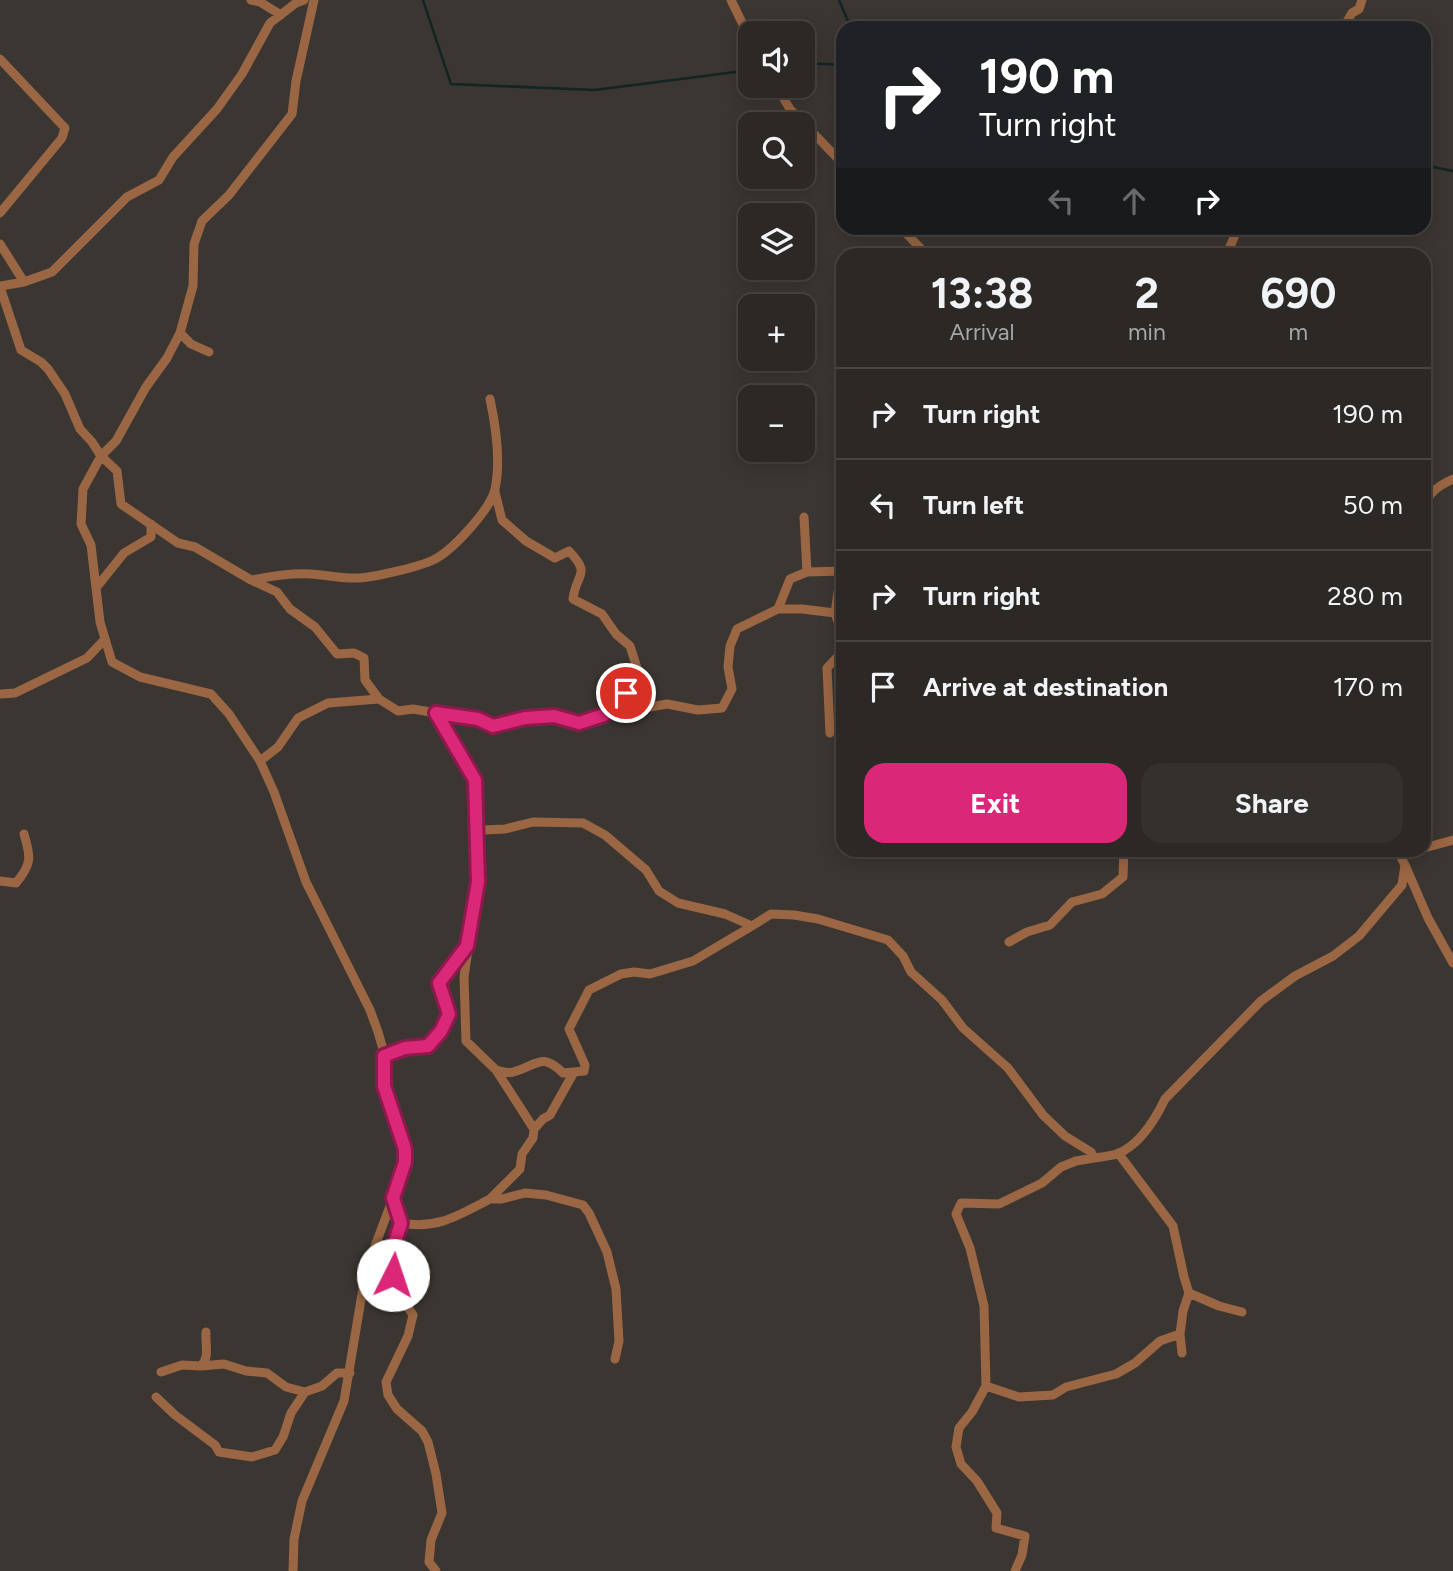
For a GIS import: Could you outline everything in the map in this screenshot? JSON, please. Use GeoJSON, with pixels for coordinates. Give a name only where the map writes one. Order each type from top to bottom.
{"type":"FeatureCollection","features":[{"type":"Feature","properties":{"kind":"street"},"geometry":{"type":"LineString","coordinates":[[251,0],[260,2],[281,15]]}},
{"type":"Feature","properties":{"kind":"street"},"geometry":{"type":"LineString","coordinates":[[304,0],[270,23],[242,74],[217,108],[173,157],[159,180],[127,197],[52,272],[24,282],[1,286],[5,307],[21,350],[48,369],[65,394],[79,429],[117,471],[121,504],[178,543],[195,547],[277,592],[290,609],[314,627],[337,654],[354,653],[364,658],[365,680],[379,699],[398,711],[413,709],[478,719],[493,726],[525,718],[554,716],[579,723],[604,715],[667,704],[698,710],[722,708],[732,689],[728,667],[730,646],[737,629],[778,610],[802,609],[835,613]]}},
{"type":"Feature","properties":{"kind":"street"},"geometry":{"type":"LineString","coordinates":[[293,1571],[294,1539],[302,1501],[338,1417],[350,1373],[366,1270],[405,1162],[405,1149],[384,1086],[384,1056],[370,1010],[306,882],[260,761],[229,714],[211,694],[140,677],[112,662],[100,622],[91,545],[81,524],[83,489],[101,456],[116,440],[146,387],[167,358],[180,333],[192,286],[194,244],[202,221],[229,195],[292,114],[296,82],[314,0]]}},
{"type":"Feature","properties":{"kind":"street"},"geometry":{"type":"LineString","coordinates":[[731,0],[741,21]]}},
{"type":"Feature","properties":{"kind":"street"},"geometry":{"type":"LineString","coordinates":[[1347,21],[1352,13],[1359,9],[1362,0]]}},
{"type":"Feature","properties":{"kind":"street"},"geometry":{"type":"LineString","coordinates":[[0,59],[65,128],[65,132],[0,213]]}},
{"type":"Feature","properties":{"kind":"street"},"geometry":{"type":"LineString","coordinates":[[783,98],[790,109],[836,157]]}},
{"type":"Feature","properties":{"kind":"street"},"geometry":{"type":"LineString","coordinates":[[908,235],[920,248]]}},
{"type":"Feature","properties":{"kind":"street"},"geometry":{"type":"LineString","coordinates":[[0,244],[24,282]]}},
{"type":"Feature","properties":{"kind":"street"},"geometry":{"type":"LineString","coordinates":[[180,333],[191,344],[209,352]]}},
{"type":"Feature","properties":{"kind":"street"},"geometry":{"type":"LineString","coordinates":[[490,399],[495,421],[495,492],[502,520],[526,541],[555,558],[569,551],[580,563],[582,575],[574,590],[573,599],[602,614],[615,635],[629,646],[637,668],[626,693],[604,715]]}},
{"type":"Feature","properties":{"kind":"street"},"geometry":{"type":"LineString","coordinates":[[1431,493],[1439,485],[1453,480]]}},
{"type":"Feature","properties":{"kind":"street"},"geometry":{"type":"LineString","coordinates":[[251,580],[307,573],[358,578],[435,560],[457,542],[477,520],[495,492]]}},
{"type":"Feature","properties":{"kind":"street"},"geometry":{"type":"LineString","coordinates":[[804,517],[807,572]]}},
{"type":"Feature","properties":{"kind":"street"},"geometry":{"type":"LineString","coordinates":[[96,588],[124,554],[151,537],[151,524]]}},
{"type":"Feature","properties":{"kind":"street"},"geometry":{"type":"LineString","coordinates":[[778,610],[790,579],[807,572],[836,572]]}},
{"type":"Feature","properties":{"kind":"street"},"geometry":{"type":"LineString","coordinates":[[836,607],[836,616]]}},
{"type":"Feature","properties":{"kind":"street"},"geometry":{"type":"LineString","coordinates":[[0,695],[15,693],[87,659],[105,639]]}},
{"type":"Feature","properties":{"kind":"street"},"geometry":{"type":"LineString","coordinates":[[830,733],[827,668],[836,658]]}},
{"type":"Feature","properties":{"kind":"street"},"geometry":{"type":"LineString","coordinates":[[260,761],[278,747],[298,718],[328,703],[379,699]]}},
{"type":"Feature","properties":{"kind":"street"},"geometry":{"type":"LineString","coordinates":[[401,1223],[420,1227],[432,1226],[490,1199],[520,1170],[522,1154],[533,1138],[534,1129],[496,1070],[466,1041],[464,977],[478,882],[475,780],[436,713]]}},
{"type":"Feature","properties":{"kind":"street"},"geometry":{"type":"LineString","coordinates":[[475,843],[484,830],[505,829],[533,822],[583,823],[605,835],[646,870],[659,891],[677,903],[725,915],[752,926]]}},
{"type":"Feature","properties":{"kind":"street"},"geometry":{"type":"LineString","coordinates":[[0,881],[16,883],[27,870],[29,850],[24,834]]}},
{"type":"Feature","properties":{"kind":"street"},"geometry":{"type":"LineString","coordinates":[[1431,846],[1453,840]]}},
{"type":"Feature","properties":{"kind":"street"},"geometry":{"type":"LineString","coordinates":[[1009,942],[1027,932],[1050,925],[1072,902],[1102,894],[1123,877],[1124,857]]}},
{"type":"Feature","properties":{"kind":"street"},"geometry":{"type":"LineString","coordinates":[[1401,857],[1428,918],[1453,963]]}},
{"type":"Feature","properties":{"kind":"street"},"geometry":{"type":"LineString","coordinates":[[1015,1571],[1022,1555],[1025,1536],[996,1528],[997,1513],[961,1464],[956,1447],[959,1428],[972,1412],[986,1386],[984,1306],[970,1248],[956,1214],[961,1203],[999,1204],[1042,1183],[1061,1167],[1076,1161],[1118,1153],[1140,1137],[1157,1115],[1165,1099],[1261,1001],[1295,976],[1333,956],[1359,936],[1402,885],[1401,857]]}},
{"type":"Feature","properties":{"kind":"street"},"geometry":{"type":"LineString","coordinates":[[496,1070],[510,1073],[541,1060],[552,1062],[563,1073],[584,1071],[569,1029],[589,990],[621,974],[650,974],[694,961],[771,914],[794,915],[818,919],[888,940],[903,956],[911,972],[942,1000],[963,1028],[1008,1068],[1043,1115],[1065,1136],[1091,1152],[1094,1158]]}},
{"type":"Feature","properties":{"kind":"street"},"geometry":{"type":"LineString","coordinates":[[384,1056],[405,1048],[428,1046],[441,1031],[449,1014],[439,983],[467,946]]}},
{"type":"Feature","properties":{"kind":"street"},"geometry":{"type":"LineString","coordinates":[[534,1129],[550,1115],[575,1072]]}},
{"type":"Feature","properties":{"kind":"street"},"geometry":{"type":"LineString","coordinates":[[1118,1153],[1173,1226],[1189,1293],[1176,1335],[1182,1350]]}},
{"type":"Feature","properties":{"kind":"street"},"geometry":{"type":"LineString","coordinates":[[490,1199],[525,1193],[583,1205],[607,1252],[615,1289],[619,1341],[614,1359]]}},
{"type":"Feature","properties":{"kind":"street"},"geometry":{"type":"LineString","coordinates":[[393,1198],[401,1223],[393,1259],[395,1288],[413,1315],[408,1336],[386,1382],[388,1395],[397,1409],[422,1431],[428,1442],[442,1513],[431,1541],[429,1562],[436,1571]]}},
{"type":"Feature","properties":{"kind":"street"},"geometry":{"type":"LineString","coordinates":[[1189,1293],[1219,1306],[1242,1312]]}},
{"type":"Feature","properties":{"kind":"street"},"geometry":{"type":"LineString","coordinates":[[201,1366],[206,1362],[207,1356],[206,1332]]}},
{"type":"Feature","properties":{"kind":"street"},"geometry":{"type":"LineString","coordinates":[[986,1386],[1019,1397],[1053,1395],[1066,1387],[1116,1374],[1135,1363],[1160,1341],[1176,1335]]}},
{"type":"Feature","properties":{"kind":"street"},"geometry":{"type":"LineString","coordinates":[[161,1372],[182,1364],[224,1364],[267,1374],[286,1387],[304,1392],[323,1386],[337,1373],[350,1373]]}},
{"type":"Feature","properties":{"kind":"street"},"geometry":{"type":"LineString","coordinates":[[156,1397],[215,1445],[219,1452],[252,1457],[275,1450],[279,1445],[290,1413],[304,1392]]}},
{"type":"Feature","properties":{"kind":"waterway"},"geometry":{"type":"LineString","coordinates":[[423,0],[451,84],[595,90],[738,72]]}},
{"type":"Feature","properties":{"kind":"waterway"},"geometry":{"type":"LineString","coordinates":[[839,0],[848,21]]}},
{"type":"Feature","properties":{"kind":"waterway"},"geometry":{"type":"LineString","coordinates":[[815,64],[836,65]]}},
{"type":"Feature","properties":{"kind":"waterway"},"geometry":{"type":"LineString","coordinates":[[1431,166],[1453,171]]}},
{"type":"Feature","properties":{"kind":"route"},"geometry":{"type":"LineString","coordinates":[[393,1275],[394,1245],[401,1223],[393,1198],[405,1162],[405,1149],[384,1086],[384,1056],[405,1048],[428,1046],[441,1031],[449,1014],[439,983],[467,946],[478,882],[475,780],[436,713],[478,719],[493,726],[525,718],[554,716],[579,723],[604,715],[626,693]]}}]}
